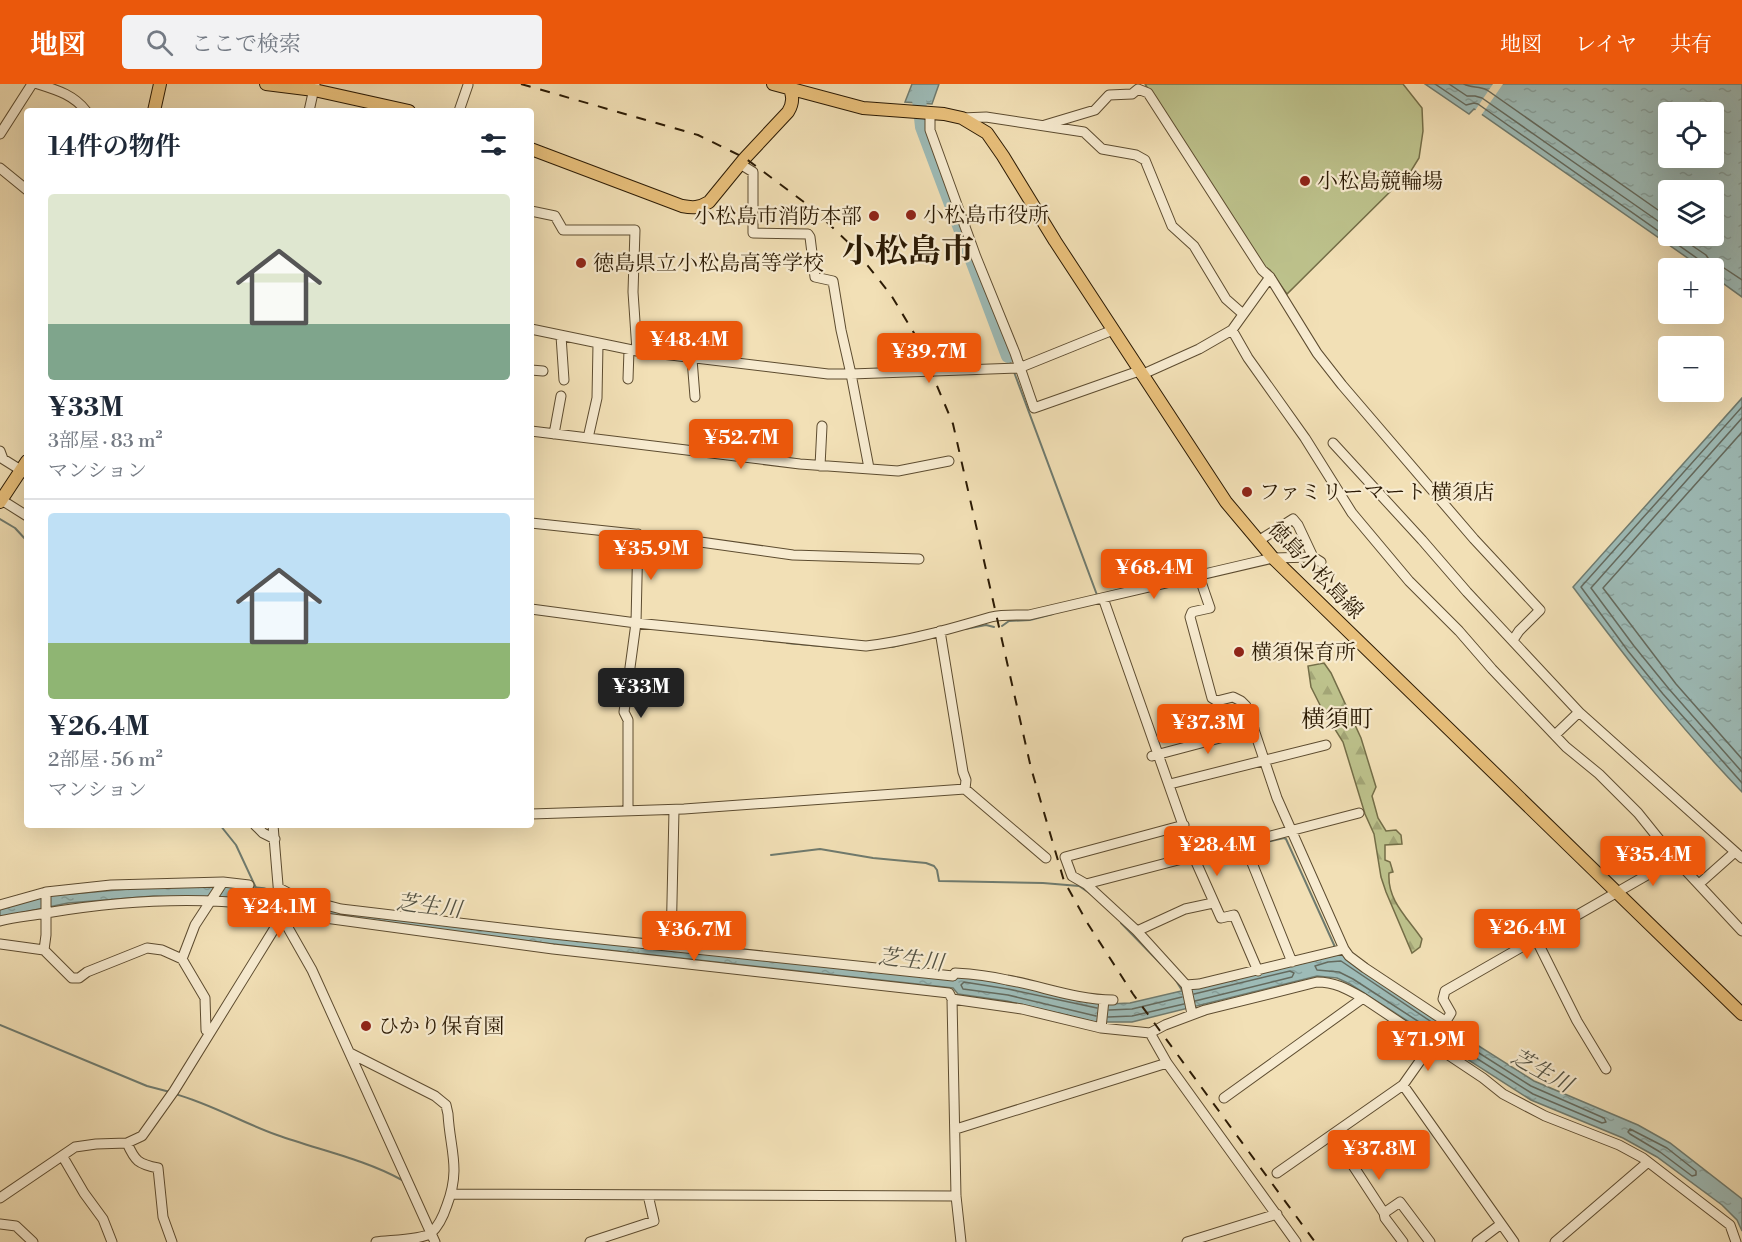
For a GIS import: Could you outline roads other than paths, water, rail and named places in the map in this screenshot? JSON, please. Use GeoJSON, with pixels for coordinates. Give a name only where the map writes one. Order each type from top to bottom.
{"type":"FeatureCollection","features":[{"type":"Feature","properties":{"kind":"main road"},"geometry":{"type":"LineString","coordinates":[[155,108],[160,84]]}},
{"type":"Feature","properties":{"kind":"main road"},"geometry":{"type":"LineString","coordinates":[[266,84],[314,87],[397,108]]}},
{"type":"Feature","properties":{"kind":"main road","name":"徳島小松島線"},"geometry":{"type":"LineString","coordinates":[[773,84],[789,86],[816,96],[863,108],[962,118],[987,134],[1004,156],[1055,241],[1140,373],[1226,502],[1258,541],[1742,1014]]}},
{"type":"Feature","properties":{"kind":"main road"},"geometry":{"type":"LineString","coordinates":[[788,112],[793,98],[789,86]]}},
{"type":"Feature","properties":{"kind":"main road"},"geometry":{"type":"LineString","coordinates":[[534,150],[682,206],[701,207],[709,202],[740,164],[799,101],[816,96]]}},
{"type":"Feature","properties":{"kind":"main road"},"geometry":{"type":"LineString","coordinates":[[0,500],[24,469]]}},
{"type":"Feature","properties":{"kind":"street"},"geometry":{"type":"LineString","coordinates":[[0,134],[32,84]]}},
{"type":"Feature","properties":{"kind":"street"},"geometry":{"type":"LineString","coordinates":[[38,84],[60,91],[75,99],[83,108]]}},
{"type":"Feature","properties":{"kind":"street"},"geometry":{"type":"LineString","coordinates":[[460,108],[468,85]]}},
{"type":"Feature","properties":{"kind":"street"},"geometry":{"type":"LineString","coordinates":[[310,108],[314,87]]}},
{"type":"Feature","properties":{"kind":"street"},"geometry":{"type":"LineString","coordinates":[[1045,125],[1095,110],[1109,95],[1125,95],[1138,89],[1148,93],[1317,353],[1474,539],[1540,610],[1518,630],[1513,640]]}},
{"type":"Feature","properties":{"kind":"street"},"geometry":{"type":"LineString","coordinates":[[929,113],[930,130],[1014,368],[1034,408],[1140,373],[1199,349],[1232,330],[1270,278]]}},
{"type":"Feature","properties":{"kind":"street"},"geometry":{"type":"LineString","coordinates":[[962,118],[986,117],[1084,132],[1102,149],[1136,154],[1145,160],[1172,226],[1194,246],[1226,299],[1243,314]]}},
{"type":"Feature","properties":{"kind":"street"},"geometry":{"type":"LineString","coordinates":[[740,164],[753,172],[753,233],[804,233],[810,237],[815,277],[833,281],[869,468]]}},
{"type":"Feature","properties":{"kind":"street"},"geometry":{"type":"LineString","coordinates":[[0,168],[24,188]]}},
{"type":"Feature","properties":{"kind":"street"},"geometry":{"type":"LineString","coordinates":[[534,212],[555,216],[563,230],[635,230],[633,351],[628,379]]}},
{"type":"Feature","properties":{"kind":"street"},"geometry":{"type":"LineString","coordinates":[[534,330],[633,351],[828,374],[1014,368],[1113,330]]}},
{"type":"Feature","properties":{"kind":"street"},"geometry":{"type":"LineString","coordinates":[[1232,330],[1248,358],[1305,438],[1352,513],[1409,581],[1555,735],[1638,813],[1675,859],[1742,931]]}},
{"type":"Feature","properties":{"kind":"street"},"geometry":{"type":"LineString","coordinates":[[561,336],[564,380]]}},
{"type":"Feature","properties":{"kind":"street"},"geometry":{"type":"LineString","coordinates":[[588,438],[597,398],[598,344]]}},
{"type":"Feature","properties":{"kind":"street"},"geometry":{"type":"LineString","coordinates":[[692,359],[695,397]]}},
{"type":"Feature","properties":{"kind":"street"},"geometry":{"type":"LineString","coordinates":[[534,370],[543,371]]}},
{"type":"Feature","properties":{"kind":"street"},"geometry":{"type":"LineString","coordinates":[[554,434],[561,396]]}},
{"type":"Feature","properties":{"kind":"street"},"geometry":{"type":"LineString","coordinates":[[760,459],[767,426]]}},
{"type":"Feature","properties":{"kind":"street"},"geometry":{"type":"LineString","coordinates":[[820,466],[822,426]]}},
{"type":"Feature","properties":{"kind":"street"},"geometry":{"type":"LineString","coordinates":[[534,431],[820,466],[898,471],[949,461]]}},
{"type":"Feature","properties":{"kind":"street"},"geometry":{"type":"LineString","coordinates":[[1333,443],[1579,712],[1739,855],[1699,884]]}},
{"type":"Feature","properties":{"kind":"street"},"geometry":{"type":"LineString","coordinates":[[0,451],[3,459],[24,468]]}},
{"type":"Feature","properties":{"kind":"street"},"geometry":{"type":"LineString","coordinates":[[0,500],[24,514]]}},
{"type":"Feature","properties":{"kind":"street"},"geometry":{"type":"LineString","coordinates":[[534,609],[636,625],[866,646],[940,634],[991,617],[1029,615],[1273,558],[1317,559],[1293,519],[1258,541]]}},
{"type":"Feature","properties":{"kind":"street"},"geometry":{"type":"LineString","coordinates":[[534,523],[638,534],[793,555],[919,559]]}},
{"type":"Feature","properties":{"kind":"street"},"geometry":{"type":"LineString","coordinates":[[628,810],[628,720],[624,712],[636,625],[638,534]]}},
{"type":"Feature","properties":{"kind":"street"},"geometry":{"type":"LineString","coordinates":[[1199,576],[1210,608],[1192,612],[1190,617],[1212,698],[1217,701],[1233,697],[1246,706],[1290,832],[1339,950],[1445,1022]]}},
{"type":"Feature","properties":{"kind":"street"},"geometry":{"type":"LineString","coordinates":[[1100,599],[1181,826],[1213,903],[1221,918],[1234,915],[1258,971]]}},
{"type":"Feature","properties":{"kind":"street"},"geometry":{"type":"LineString","coordinates":[[940,634],[966,780],[965,789]]}},
{"type":"Feature","properties":{"kind":"street"},"geometry":{"type":"LineString","coordinates":[[1555,735],[1579,712]]}},
{"type":"Feature","properties":{"kind":"street"},"geometry":{"type":"LineString","coordinates":[[1156,755],[1254,729]]}},
{"type":"Feature","properties":{"kind":"street"},"geometry":{"type":"LineString","coordinates":[[1168,787],[1326,745]]}},
{"type":"Feature","properties":{"kind":"street"},"geometry":{"type":"LineString","coordinates":[[534,814],[674,810],[965,789],[1046,858]]}},
{"type":"Feature","properties":{"kind":"street"},"geometry":{"type":"LineString","coordinates":[[671,946],[674,810]]}},
{"type":"Feature","properties":{"kind":"street"},"geometry":{"type":"LineString","coordinates":[[1086,884],[1245,846],[1359,813]]}},
{"type":"Feature","properties":{"kind":"street"},"geometry":{"type":"LineString","coordinates":[[1181,826],[1065,857],[1072,876],[1086,884],[1137,932],[1186,987],[1192,1013]]}},
{"type":"Feature","properties":{"kind":"street"},"geometry":{"type":"LineString","coordinates":[[258,828],[275,839]]}},
{"type":"Feature","properties":{"kind":"street"},"geometry":{"type":"LineString","coordinates":[[273,828],[280,917],[312,970],[428,1234],[435,1242]]}},
{"type":"Feature","properties":{"kind":"street"},"geometry":{"type":"LineString","coordinates":[[1245,846],[1292,962]]}},
{"type":"Feature","properties":{"kind":"street"},"geometry":{"type":"LineString","coordinates":[[1277,1173],[1403,1085],[1451,1013],[1443,999],[1445,991],[1675,859]]}},
{"type":"Feature","properties":{"kind":"street"},"geometry":{"type":"LineString","coordinates":[[182,959],[195,925],[223,883]]}},
{"type":"Feature","properties":{"kind":"street"},"geometry":{"type":"LineString","coordinates":[[0,904],[46,894],[111,885],[223,883],[249,885]]}},
{"type":"Feature","properties":{"kind":"street"},"geometry":{"type":"LineString","coordinates":[[279,890],[341,909],[671,946],[954,976],[955,973],[968,974],[1008,980],[1051,991],[1107,1001],[1101,1027]]}},
{"type":"Feature","properties":{"kind":"street"},"geometry":{"type":"LineString","coordinates":[[44,950],[46,894]]}},
{"type":"Feature","properties":{"kind":"street"},"geometry":{"type":"LineString","coordinates":[[0,921],[95,905],[155,900],[212,900],[262,905]]}},
{"type":"Feature","properties":{"kind":"street"},"geometry":{"type":"LineString","coordinates":[[1137,932],[1185,909],[1213,903]]}},
{"type":"Feature","properties":{"kind":"street"},"geometry":{"type":"LineString","coordinates":[[280,917],[949,993],[952,999],[956,1196],[961,1242]]}},
{"type":"Feature","properties":{"kind":"street"},"geometry":{"type":"LineString","coordinates":[[0,1198],[75,1147],[127,1143],[142,1136],[172,1094],[280,917]]}},
{"type":"Feature","properties":{"kind":"street"},"geometry":{"type":"LineString","coordinates":[[1536,939],[1577,1021],[1606,1069]]}},
{"type":"Feature","properties":{"kind":"street"},"geometry":{"type":"LineString","coordinates":[[0,944],[44,950],[72,978],[79,978],[87,972],[147,948],[162,950],[182,959],[205,998],[206,1030],[210,1032]]}},
{"type":"Feature","properties":{"kind":"street"},"geometry":{"type":"LineString","coordinates":[[1186,987],[1339,950]]}},
{"type":"Feature","properties":{"kind":"street"},"geometry":{"type":"LineString","coordinates":[[952,999],[1022,1009],[1101,1027],[1150,1033],[1192,1013],[1317,982],[1330,982],[1345,987],[1433,1042],[1503,1094],[1545,1116],[1619,1145],[1648,1162],[1730,1225],[1732,1240]]}},
{"type":"Feature","properties":{"kind":"street"},"geometry":{"type":"LineString","coordinates":[[1224,1098],[1363,998]]}},
{"type":"Feature","properties":{"kind":"street"},"geometry":{"type":"LineString","coordinates":[[1150,1033],[1167,1063],[1296,1242]]}},
{"type":"Feature","properties":{"kind":"street"},"geometry":{"type":"LineString","coordinates":[[350,1053],[435,1096],[446,1105],[455,1169],[452,1194],[441,1220],[428,1234],[376,1242]]}},
{"type":"Feature","properties":{"kind":"street"},"geometry":{"type":"LineString","coordinates":[[956,1129],[1167,1063]]}},
{"type":"Feature","properties":{"kind":"street"},"geometry":{"type":"LineString","coordinates":[[1403,1085],[1514,1242]]}},
{"type":"Feature","properties":{"kind":"street"},"geometry":{"type":"LineString","coordinates":[[1332,1135],[1403,1242]]}},
{"type":"Feature","properties":{"kind":"street"},"geometry":{"type":"LineString","coordinates":[[127,1143],[138,1162],[158,1167],[163,1216],[172,1242]]}},
{"type":"Feature","properties":{"kind":"street"},"geometry":{"type":"LineString","coordinates":[[63,1157],[84,1193],[103,1219],[112,1242]]}},
{"type":"Feature","properties":{"kind":"street"},"geometry":{"type":"LineString","coordinates":[[1555,1242],[1648,1162]]}},
{"type":"Feature","properties":{"kind":"street"},"geometry":{"type":"LineString","coordinates":[[452,1194],[956,1196]]}},
{"type":"Feature","properties":{"kind":"street"},"geometry":{"type":"LineString","coordinates":[[590,1242],[654,1221],[648,1195]]}},
{"type":"Feature","properties":{"kind":"street"},"geometry":{"type":"LineString","coordinates":[[1384,1213],[1400,1202],[1430,1242]]}},
{"type":"Feature","properties":{"kind":"street"},"geometry":{"type":"LineString","coordinates":[[1187,1242],[1277,1215]]}},
{"type":"Feature","properties":{"kind":"street"},"geometry":{"type":"LineString","coordinates":[[0,1224],[16,1226],[33,1242]]}},
{"type":"Feature","properties":{"kind":"street"},"geometry":{"type":"LineString","coordinates":[[1478,1242],[1501,1224]]}},
{"type":"Feature","properties":{"kind":"water"},"geometry":{"type":"Polygon","coordinates":[[[912,84],[939,84],[932,104],[905,102],[912,84]]]}},
{"type":"Feature","properties":{"kind":"water"},"geometry":{"type":"Polygon","coordinates":[[[1425,84],[1742,84],[1742,297],[1724,284],[1724,258],[1688,258],[1670,246],[1724,246],[1724,180],[1658,180],[1658,237],[1474,109],[1469,114],[1425,84]]]}},
{"type":"Feature","properties":{"kind":"water"},"geometry":{"type":"Polygon","coordinates":[[[1742,398],[1742,792],[1654,692],[1573,587],[1742,398]]]}},
{"type":"Feature","properties":{"kind":"water"},"geometry":{"type":"Polygon","coordinates":[[[186,884],[228,884],[264,888],[325,907],[956,975],[1009,983],[1108,1004],[1130,1003],[1343,953],[1358,966],[1534,1081],[1638,1125],[1670,1143],[1742,1199],[1742,1231],[1737,1220],[1722,1205],[1657,1157],[1623,1138],[1531,1100],[1350,984],[1337,978],[1317,976],[1132,1022],[1094,1022],[1007,1001],[958,994],[953,988],[499,938],[304,912],[262,901],[154,896],[68,903],[0,917],[0,906],[60,892],[71,894],[186,884]]]}},
{"type":"Feature","properties":{"kind":"waterway"},"geometry":{"type":"LineString","coordinates":[[919,99],[922,127],[1008,356]]}},
{"type":"Feature","properties":{"kind":"waterway"},"geometry":{"type":"LineString","coordinates":[[1008,356],[1011,364]]}},
{"type":"Feature","properties":{"kind":"waterway"},"geometry":{"type":"LineString","coordinates":[[1014,372],[1097,595]]}},
{"type":"Feature","properties":{"kind":"waterway"},"geometry":{"type":"LineString","coordinates":[[0,519],[15,528],[24,538]]}},
{"type":"Feature","properties":{"kind":"waterway"},"geometry":{"type":"LineString","coordinates":[[1002,626],[1009,621],[1030,620],[1053,614]]}},
{"type":"Feature","properties":{"kind":"waterway"},"geometry":{"type":"LineString","coordinates":[[965,629],[986,625],[994,627]]}},
{"type":"Feature","properties":{"kind":"waterway"},"geometry":{"type":"LineString","coordinates":[[787,643],[844,648]]}},
{"type":"Feature","properties":{"kind":"waterway"},"geometry":{"type":"LineString","coordinates":[[892,647],[904,644]]}},
{"type":"Feature","properties":{"kind":"waterway"},"geometry":{"type":"LineString","coordinates":[[222,828],[236,845],[257,890]]}},
{"type":"Feature","properties":{"kind":"waterway"},"geometry":{"type":"LineString","coordinates":[[1249,846],[1286,839],[1335,947]]}},
{"type":"Feature","properties":{"kind":"waterway"},"geometry":{"type":"LineString","coordinates":[[771,855],[820,849],[873,858],[926,863],[937,870],[939,881],[1079,886],[1091,894]]}},
{"type":"Feature","properties":{"kind":"waterway"},"geometry":{"type":"LineString","coordinates":[[1121,923],[1161,964]]}},
{"type":"Feature","properties":{"kind":"waterway"},"geometry":{"type":"LineString","coordinates":[[1175,979],[1183,992]]}},
{"type":"Feature","properties":{"kind":"waterway"},"geometry":{"type":"LineString","coordinates":[[0,1025],[147,1086],[170,1092]]}},
{"type":"Feature","properties":{"kind":"waterway"},"geometry":{"type":"LineString","coordinates":[[175,1094],[277,1135],[372,1166],[402,1180]]}},
{"type":"Feature","properties":{"kind":"railway"},"geometry":{"type":"LineString","coordinates":[[521,84],[698,135],[745,158],[812,208],[853,247],[891,295],[917,338],[953,424],[1031,768],[1064,881],[1088,924],[1133,994],[1315,1242]]}},
{"type":"Feature","properties":{"kind":"place","name":"小松島競輪場"},"geometry":{"type":"Point","coordinates":[1305,181]}},
{"type":"Feature","properties":{"kind":"place","name":"小松島市役所"},"geometry":{"type":"Point","coordinates":[911,215]}},
{"type":"Feature","properties":{"kind":"place","name":"小松島市消防本部"},"geometry":{"type":"Point","coordinates":[874,216]}},
{"type":"Feature","properties":{"kind":"place","name":"徳島県立小松島高等学校"},"geometry":{"type":"Point","coordinates":[581,263]}},
{"type":"Feature","properties":{"kind":"place","name":"ファミリーマート 横須店"},"geometry":{"type":"Point","coordinates":[1247,492]}},
{"type":"Feature","properties":{"kind":"place","name":"横須保育所"},"geometry":{"type":"Point","coordinates":[1239,652]}},
{"type":"Feature","properties":{"kind":"place","name":"ひかり保育園"},"geometry":{"type":"Point","coordinates":[366,1026]}},
{"type":"Feature","properties":{"kind":"district","name":"小松島市"},"geometry":{"type":"Point","coordinates":[908,250]}},
{"type":"Feature","properties":{"kind":"district","name":"横須町"},"geometry":{"type":"Point","coordinates":[1337,719]}},
{"type":"Feature","properties":{"kind":"water label","name":"芝生川"},"geometry":{"type":"Point","coordinates":[429,905]}},
{"type":"Feature","properties":{"kind":"water label","name":"芝生川"},"geometry":{"type":"Point","coordinates":[911,959]}},
{"type":"Feature","properties":{"kind":"water label","name":"芝生川"},"geometry":{"type":"Point","coordinates":[1542,1070]}}]}
